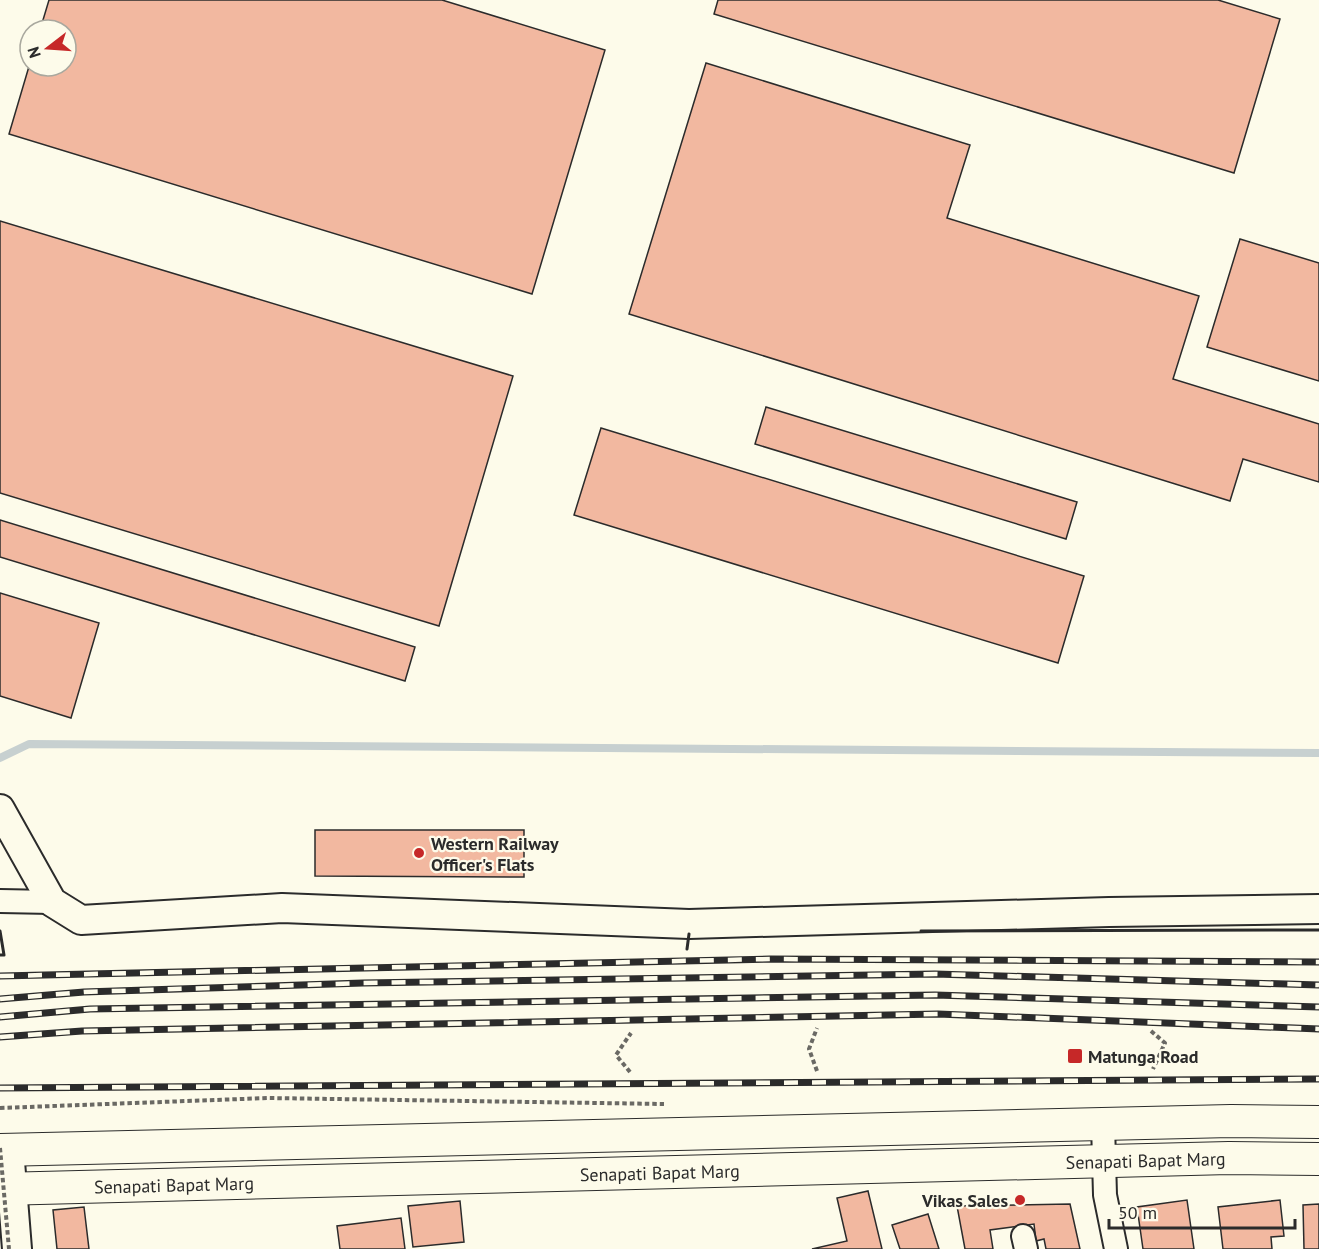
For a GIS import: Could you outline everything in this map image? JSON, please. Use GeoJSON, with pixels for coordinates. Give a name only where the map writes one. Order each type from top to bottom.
{"type":"FeatureCollection","features":[{"type":"Feature","properties":{"kind":"main road","name":"Senapati Bapat Marg"},"geometry":{"type":"LineString","coordinates":[[3,1149],[1103,1124],[1319,1122]]}},
{"type":"Feature","properties":{"kind":"main road"},"geometry":{"type":"LineString","coordinates":[[963,1127],[966,1165]]}},
{"type":"Feature","properties":{"kind":"main road"},"geometry":{"type":"LineString","coordinates":[[833,1131],[833,1169]]}},
{"type":"Feature","properties":{"kind":"main road"},"geometry":{"type":"LineString","coordinates":[[711,1172],[712,1134]]}},
{"type":"Feature","properties":{"kind":"main road"},"geometry":{"type":"LineString","coordinates":[[613,1136],[616,1174]]}},
{"type":"Feature","properties":{"kind":"main road"},"geometry":{"type":"LineString","coordinates":[[298,1143],[298,1182]]}},
{"type":"Feature","properties":{"kind":"main road","name":"Senapati Bapat Marg"},"geometry":{"type":"LineString","coordinates":[[6,1189],[966,1165],[1319,1159]]}},
{"type":"Feature","properties":{"kind":"street"},"geometry":{"type":"LineString","coordinates":[[0,809],[52,902],[81,920],[282,908],[689,924],[1109,912],[1319,909]]}},
{"type":"Feature","properties":{"kind":"street"},"geometry":{"type":"LineString","coordinates":[[0,901],[52,902]]}},
{"type":"Feature","properties":{"kind":"street"},"geometry":{"type":"LineString","coordinates":[[1103,1124],[1106,1162],[1105,1195],[1116,1249]]}},
{"type":"Feature","properties":{"kind":"street"},"geometry":{"type":"LineString","coordinates":[[128,1186],[129,1147]]}},
{"type":"Feature","properties":{"kind":"street"},"geometry":{"type":"LineString","coordinates":[[3,1149],[6,1189],[17,1249]]}},
{"type":"Feature","properties":{"kind":"path"},"geometry":{"type":"LineString","coordinates":[[817,1028],[809,1049],[817,1071]]}},
{"type":"Feature","properties":{"kind":"path"},"geometry":{"type":"LineString","coordinates":[[1151,1031],[1165,1043],[1153,1069]]}},
{"type":"Feature","properties":{"kind":"path"},"geometry":{"type":"LineString","coordinates":[[630,1072],[616,1054],[631,1033]]}},
{"type":"Feature","properties":{"kind":"path"},"geometry":{"type":"LineString","coordinates":[[0,1108],[268,1098],[671,1104]]}},
{"type":"Feature","properties":{"kind":"path"},"geometry":{"type":"LineString","coordinates":[[3,1149],[9,1249]]}},
{"type":"Feature","properties":{"kind":"building"},"geometry":{"type":"Polygon","coordinates":[[[49,0],[442,0],[605,50],[532,294],[9,134],[26,78],[78,78],[78,18],[44,18],[49,0]]]}},
{"type":"Feature","properties":{"kind":"building"},"geometry":{"type":"Polygon","coordinates":[[[718,0],[1218,0],[1280,19],[1234,173],[714,14],[718,0]]]}},
{"type":"Feature","properties":{"kind":"building"},"geometry":{"type":"Polygon","coordinates":[[[706,63],[970,145],[947,218],[1199,296],[1173,379],[1319,424],[1319,482],[1243,459],[1230,501],[629,314],[706,63]]]}},
{"type":"Feature","properties":{"kind":"building"},"geometry":{"type":"Polygon","coordinates":[[[0,221],[513,376],[439,626],[0,493],[0,221]]]}},
{"type":"Feature","properties":{"kind":"building"},"geometry":{"type":"Polygon","coordinates":[[[1240,239],[1319,263],[1319,381],[1207,347],[1240,239]]]}},
{"type":"Feature","properties":{"kind":"building"},"geometry":{"type":"Polygon","coordinates":[[[766,407],[1077,502],[1066,539],[755,444],[766,407]]]}},
{"type":"Feature","properties":{"kind":"building"},"geometry":{"type":"Polygon","coordinates":[[[601,428],[1084,576],[1058,663],[574,515],[601,428]]]}},
{"type":"Feature","properties":{"kind":"building"},"geometry":{"type":"Polygon","coordinates":[[[0,520],[415,647],[405,681],[0,557],[0,520]]]}},
{"type":"Feature","properties":{"kind":"building"},"geometry":{"type":"Polygon","coordinates":[[[0,593],[99,623],[71,718],[0,696],[0,593]]]}},
{"type":"Feature","properties":{"kind":"building","name":"Western Railway Officer's Flats"},"geometry":{"type":"Polygon","coordinates":[[[315,830],[524,830],[524,877],[315,876],[315,830]]]}},
{"type":"Feature","properties":{"kind":"building"},"geometry":{"type":"Polygon","coordinates":[[[868,1191],[882,1249],[812,1249],[847,1241],[837,1198],[868,1191]]]}},
{"type":"Feature","properties":{"kind":"building"},"geometry":{"type":"Polygon","coordinates":[[[1187,1200],[1194,1249],[1143,1249],[1137,1207],[1187,1200]]]}},
{"type":"Feature","properties":{"kind":"building"},"geometry":{"type":"Polygon","coordinates":[[[1280,1200],[1284,1236],[1271,1237],[1272,1249],[1223,1249],[1218,1207],[1280,1200]]]}},
{"type":"Feature","properties":{"kind":"building"},"geometry":{"type":"Polygon","coordinates":[[[460,1201],[464,1242],[413,1247],[408,1206],[460,1201]]]}},
{"type":"Feature","properties":{"kind":"building"},"geometry":{"type":"Polygon","coordinates":[[[1070,1204],[1080,1249],[1046,1249],[1044,1239],[1036,1241],[1034,1224],[990,1230],[993,1249],[965,1249],[957,1206],[1070,1204]]]}},
{"type":"Feature","properties":{"kind":"building"},"geometry":{"type":"Polygon","coordinates":[[[1319,1204],[1319,1249],[1304,1249],[1303,1205],[1319,1204]]]}},
{"type":"Feature","properties":{"kind":"building"},"geometry":{"type":"Polygon","coordinates":[[[84,1207],[89,1249],[57,1249],[53,1210],[84,1207]]]}},
{"type":"Feature","properties":{"kind":"building"},"geometry":{"type":"Polygon","coordinates":[[[928,1214],[939,1249],[900,1249],[892,1225],[928,1214]]]}},
{"type":"Feature","properties":{"kind":"building"},"geometry":{"type":"Polygon","coordinates":[[[401,1218],[405,1249],[340,1249],[337,1226],[401,1218]]]}},
{"type":"Feature","properties":{"kind":"waterway"},"geometry":{"type":"LineString","coordinates":[[0,758],[29,744],[1319,753]]}},
{"type":"Feature","properties":{"kind":"railway"},"geometry":{"type":"LineString","coordinates":[[0,976],[770,959],[1319,962]]}},
{"type":"Feature","properties":{"kind":"railway"},"geometry":{"type":"LineString","coordinates":[[0,999],[84,992],[363,983],[935,974],[1319,985]]}},
{"type":"Feature","properties":{"kind":"railway"},"geometry":{"type":"LineString","coordinates":[[0,1017],[90,1009],[935,995],[1319,1007]]}},
{"type":"Feature","properties":{"kind":"railway"},"geometry":{"type":"LineString","coordinates":[[0,1037],[82,1031],[938,1014],[1319,1029]]}},
{"type":"Feature","properties":{"kind":"railway"},"geometry":{"type":"LineString","coordinates":[[0,1088],[1319,1079]]}},
{"type":"Feature","properties":{"kind":"wall"},"geometry":{"type":"LineString","coordinates":[[921,931],[1319,930]]}},
{"type":"Feature","properties":{"kind":"wall"},"geometry":{"type":"LineString","coordinates":[[0,931],[4,955],[0,955]]}},
{"type":"Feature","properties":{"kind":"wall"},"geometry":{"type":"LineString","coordinates":[[687,949],[689,934]]}},
{"type":"Feature","properties":{"kind":"place","name":"Western Railway Officer's Flats"},"geometry":{"type":"Point","coordinates":[419,853]}},
{"type":"Feature","properties":{"kind":"place","name":"Matunga Road"},"geometry":{"type":"Point","coordinates":[1075,1056]}},
{"type":"Feature","properties":{"kind":"place","name":"Vikas Sales"},"geometry":{"type":"Point","coordinates":[1020,1200]}}]}
